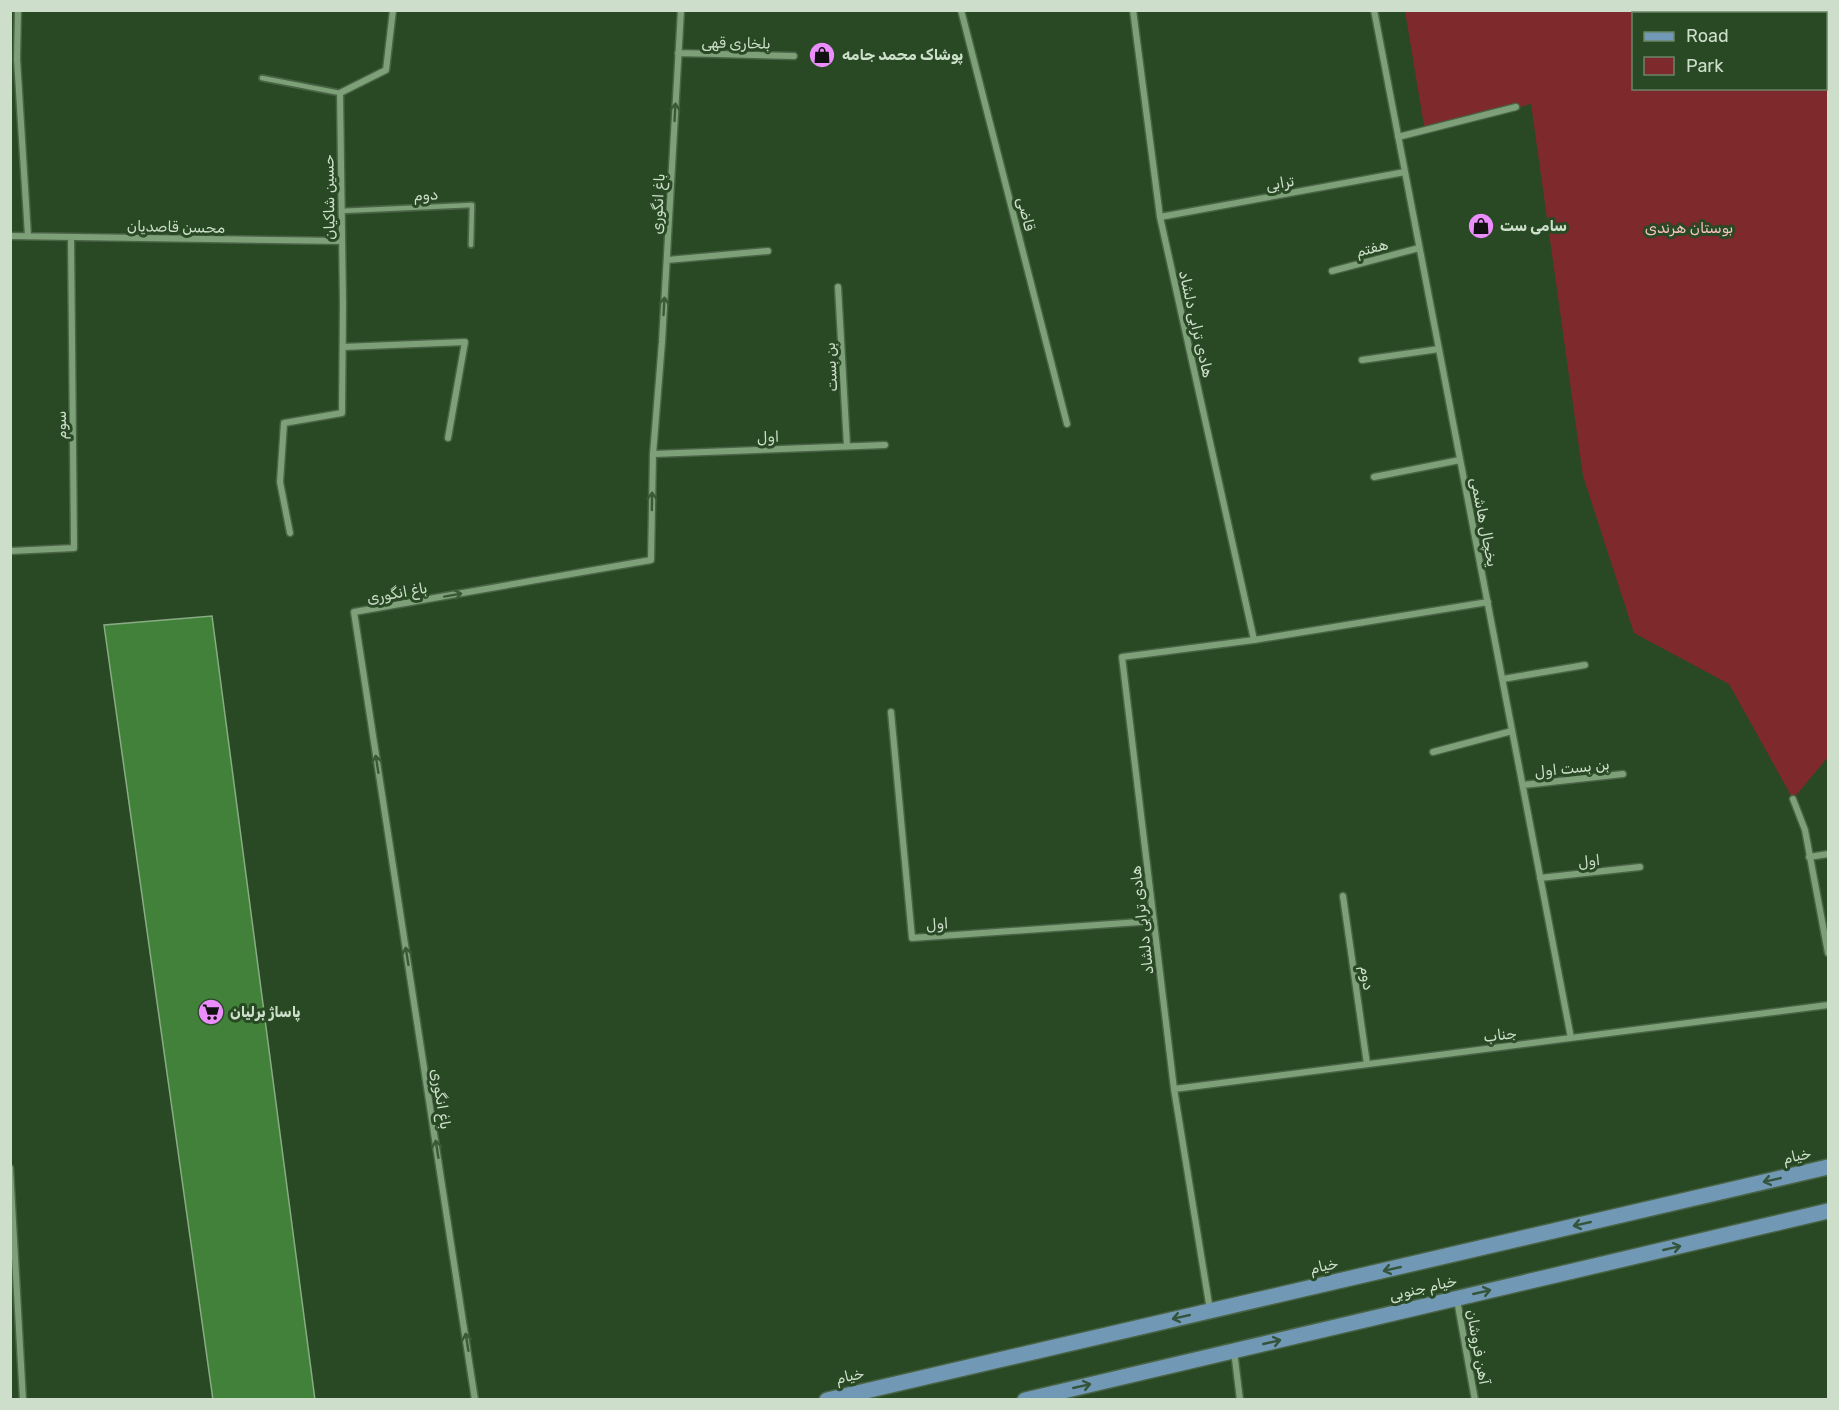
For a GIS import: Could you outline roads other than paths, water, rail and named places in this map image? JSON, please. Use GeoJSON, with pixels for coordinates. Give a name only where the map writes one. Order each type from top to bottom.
{"type":"FeatureCollection","features":[{"type":"Feature","properties":{"kind":"main road","name":"خیام"},"geometry":{"type":"LineString","coordinates":[[827,1400],[1828,1167]]}},
{"type":"Feature","properties":{"kind":"main road","name":"خیام جنوبی"},"geometry":{"type":"LineString","coordinates":[[1025,1400],[1828,1211]]}},
{"type":"Feature","properties":{"kind":"street"},"geometry":{"type":"LineString","coordinates":[[18,10],[14,59],[28,236]]}},
{"type":"Feature","properties":{"kind":"street"},"geometry":{"type":"LineString","coordinates":[[340,93],[386,70],[393,10]]}},
{"type":"Feature","properties":{"kind":"street","name":"باغ انگوری"},"geometry":{"type":"LineString","coordinates":[[476,1400],[354,612],[651,560],[653,454],[681,10]]}},
{"type":"Feature","properties":{"kind":"street","name":"قاضی"},"geometry":{"type":"LineString","coordinates":[[961,10],[1067,424]]}},
{"type":"Feature","properties":{"kind":"street","name":"هادی ترابی دلشاد"},"geometry":{"type":"LineString","coordinates":[[1133,10],[1160,217],[1254,640]]}},
{"type":"Feature","properties":{"kind":"street","name":"یخچال هاشمی"},"geometry":{"type":"LineString","coordinates":[[1374,10],[1571,1038]]}},
{"type":"Feature","properties":{"kind":"street","name":"بلخاری قهی"},"geometry":{"type":"LineString","coordinates":[[678,53],[794,56]]}},
{"type":"Feature","properties":{"kind":"street","name":"حسین شاکیان"},"geometry":{"type":"LineString","coordinates":[[290,533],[280,482],[284,423],[342,413],[340,93]]}},
{"type":"Feature","properties":{"kind":"street"},"geometry":{"type":"LineString","coordinates":[[1398,137],[1516,107]]}},
{"type":"Feature","properties":{"kind":"street","name":"ترابی"},"geometry":{"type":"LineString","coordinates":[[1160,217],[1405,172]]}},
{"type":"Feature","properties":{"kind":"street","name":"محسن قاصدیان"},"geometry":{"type":"LineString","coordinates":[[10,236],[342,241]]}},
{"type":"Feature","properties":{"kind":"street","name":"سوم"},"geometry":{"type":"LineString","coordinates":[[10,551],[75,548],[71,237]]}},
{"type":"Feature","properties":{"kind":"street","name":"هفتم"},"geometry":{"type":"LineString","coordinates":[[1332,271],[1419,248]]}},
{"type":"Feature","properties":{"kind":"street"},"geometry":{"type":"LineString","coordinates":[[667,260],[768,251]]}},
{"type":"Feature","properties":{"kind":"street","name":"بن بست"},"geometry":{"type":"LineString","coordinates":[[838,287],[847,446]]}},
{"type":"Feature","properties":{"kind":"street"},"geometry":{"type":"LineString","coordinates":[[343,347],[465,342],[448,438]]}},
{"type":"Feature","properties":{"kind":"street"},"geometry":{"type":"LineString","coordinates":[[1362,360],[1439,349]]}},
{"type":"Feature","properties":{"kind":"street","name":"اول"},"geometry":{"type":"LineString","coordinates":[[653,454],[885,445]]}},
{"type":"Feature","properties":{"kind":"street"},"geometry":{"type":"LineString","coordinates":[[1374,477],[1460,460]]}},
{"type":"Feature","properties":{"kind":"street","name":"هادی ترابی دلشاد"},"geometry":{"type":"LineString","coordinates":[[1210,1311],[1174,1089],[1122,657],[1254,640],[1488,602]]}},
{"type":"Feature","properties":{"kind":"street"},"geometry":{"type":"LineString","coordinates":[[1503,680],[1585,665]]}},
{"type":"Feature","properties":{"kind":"street","name":"اول"},"geometry":{"type":"LineString","coordinates":[[891,712],[912,938],[1154,921]]}},
{"type":"Feature","properties":{"kind":"street"},"geometry":{"type":"LineString","coordinates":[[1433,752],[1512,731]]}},
{"type":"Feature","properties":{"kind":"street","name":"بن بست اول"},"geometry":{"type":"LineString","coordinates":[[1523,785],[1623,774]]}},
{"type":"Feature","properties":{"kind":"street"},"geometry":{"type":"LineString","coordinates":[[1793,799],[1805,830],[1828,953]]}},
{"type":"Feature","properties":{"kind":"street"},"geometry":{"type":"LineString","coordinates":[[1809,857],[1828,854]]}},
{"type":"Feature","properties":{"kind":"street","name":"اول"},"geometry":{"type":"LineString","coordinates":[[1540,879],[1640,867]]}},
{"type":"Feature","properties":{"kind":"street","name":"دوم"},"geometry":{"type":"LineString","coordinates":[[1343,896],[1367,1064]]}},
{"type":"Feature","properties":{"kind":"street","name":"جناب"},"geometry":{"type":"LineString","coordinates":[[1174,1089],[1828,1005]]}},
{"type":"Feature","properties":{"kind":"street"},"geometry":{"type":"LineString","coordinates":[[10,1168],[22,1400]]}},
{"type":"Feature","properties":{"kind":"street","name":"آهن فروشان"},"geometry":{"type":"LineString","coordinates":[[1457,1298],[1475,1400]]}},
{"type":"Feature","properties":{"kind":"street"},"geometry":{"type":"LineString","coordinates":[[1234,1351],[1240,1400]]}},
{"type":"Feature","properties":{"kind":"lane"},"geometry":{"type":"LineString","coordinates":[[262,78],[340,93]]}},
{"type":"Feature","properties":{"kind":"lane","name":"دوم"},"geometry":{"type":"LineString","coordinates":[[341,211],[472,205],[471,244]]}},
{"type":"Feature","properties":{"kind":"place","name":"پوشاک محمد جامه"},"geometry":{"type":"Point","coordinates":[822,55]}},
{"type":"Feature","properties":{"kind":"place","name":"سامی ست"},"geometry":{"type":"Point","coordinates":[1481,226]}},
{"type":"Feature","properties":{"kind":"place","name":"پاساژ برلیان"},"geometry":{"type":"Point","coordinates":[211,1012]}},
{"type":"Feature","properties":{"kind":"park label","name":"بوستان هرندی"},"geometry":{"type":"Point","coordinates":[1689,228]}}]}
